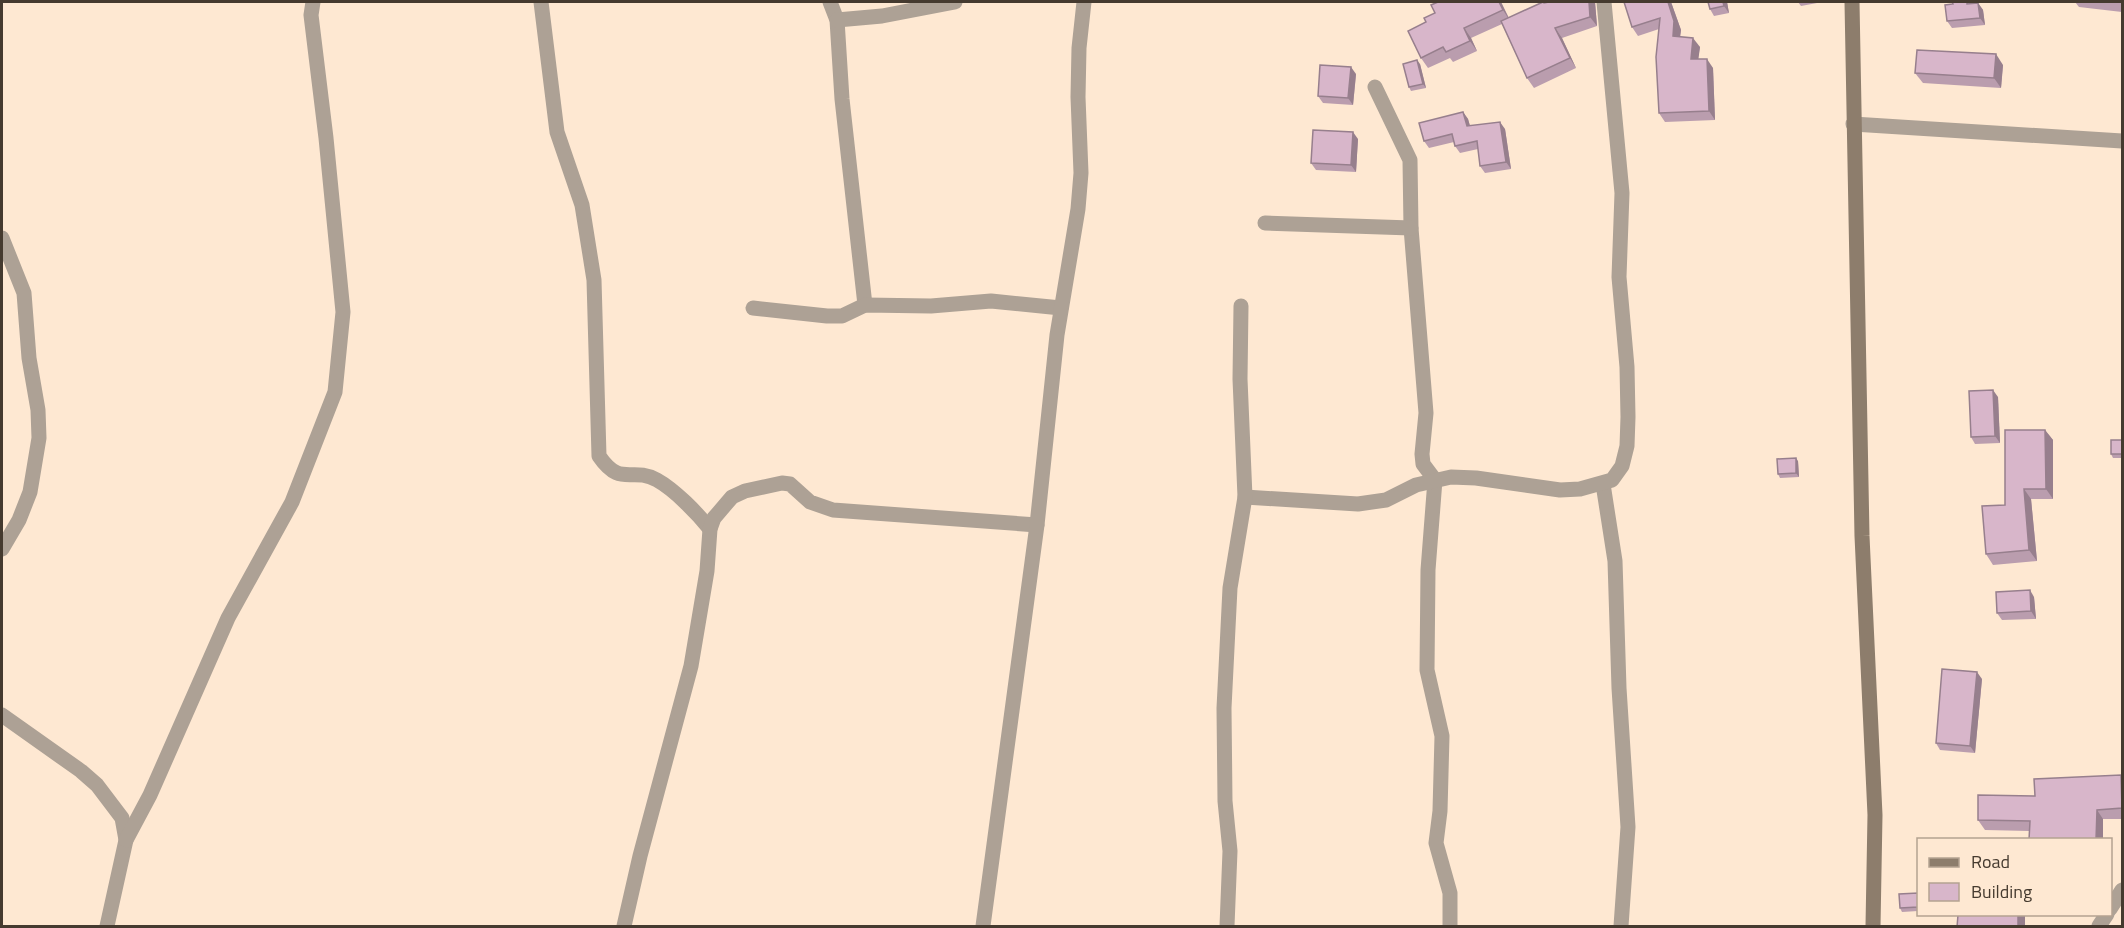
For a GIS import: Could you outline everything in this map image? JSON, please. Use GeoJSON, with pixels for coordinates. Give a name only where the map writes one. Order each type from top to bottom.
{"type":"FeatureCollection","features":[{"type":"Feature","properties":{"kind":"main road"},"geometry":{"type":"LineString","coordinates":[[1852,2],[1862,536],[1875,815],[1873,927]]}},
{"type":"Feature","properties":{"kind":"street"},"geometry":{"type":"LineString","coordinates":[[107,927],[126,840],[150,795],[228,618],[292,502],[335,392],[344,312],[311,15],[313,2]]}},
{"type":"Feature","properties":{"kind":"street"},"geometry":{"type":"LineString","coordinates":[[541,2],[557,132],[582,206],[594,280],[599,456],[614,473],[657,480],[697,512],[710,529]]}},
{"type":"Feature","properties":{"kind":"street"},"geometry":{"type":"LineString","coordinates":[[830,2],[837,20],[842,99],[865,305]]}},
{"type":"Feature","properties":{"kind":"street"},"geometry":{"type":"LineString","coordinates":[[837,20],[882,16],[955,2]]}},
{"type":"Feature","properties":{"kind":"street"},"geometry":{"type":"LineString","coordinates":[[983,927],[1037,525],[1057,335],[1078,209],[1081,173],[1079,48],[1084,2]]}},
{"type":"Feature","properties":{"kind":"street"},"geometry":{"type":"LineString","coordinates":[[1245,497],[1358,504],[1386,500],[1406,489],[1451,477],[1476,478],[1560,490],[1580,489],[1612,480],[1622,466],[1628,446],[1628,417],[1627,367],[1619,277],[1622,193],[1604,2]]}},
{"type":"Feature","properties":{"kind":"street"},"geometry":{"type":"LineString","coordinates":[[1375,87],[1410,160],[1411,228],[1426,412],[1422,454],[1423,464],[1435,480],[1428,570],[1427,670],[1442,736],[1440,810],[1436,843],[1450,893],[1450,927]]}},
{"type":"Feature","properties":{"kind":"street"},"geometry":{"type":"LineString","coordinates":[[1853,124],[2122,141]]}},
{"type":"Feature","properties":{"kind":"street"},"geometry":{"type":"LineString","coordinates":[[1265,223],[1411,228]]}},
{"type":"Feature","properties":{"kind":"street"},"geometry":{"type":"LineString","coordinates":[[2,238],[24,293],[29,358],[38,410],[39,438],[30,492],[19,520],[2,549]]}},
{"type":"Feature","properties":{"kind":"street"},"geometry":{"type":"LineString","coordinates":[[753,308],[842,316],[865,305],[931,306],[991,301],[1061,308]]}},
{"type":"Feature","properties":{"kind":"street"},"geometry":{"type":"LineString","coordinates":[[1227,927],[1230,860],[1225,801],[1224,708],[1230,588],[1245,497],[1240,379],[1242,306]]}},
{"type":"Feature","properties":{"kind":"street"},"geometry":{"type":"LineString","coordinates":[[624,927],[640,856],[691,666],[710,529],[718,512],[732,497],[746,491],[782,483],[790,484],[810,502],[833,510],[1037,525]]}},
{"type":"Feature","properties":{"kind":"street"},"geometry":{"type":"LineString","coordinates":[[1603,484],[1615,561],[1619,688],[1628,827],[1621,927]]}},
{"type":"Feature","properties":{"kind":"street"},"geometry":{"type":"LineString","coordinates":[[2,715],[97,785],[122,818],[126,840]]}},
{"type":"Feature","properties":{"kind":"street"},"geometry":{"type":"LineString","coordinates":[[2112,906],[2122,890]]}},
{"type":"Feature","properties":{"kind":"building"},"geometry":{"type":"Polygon","coordinates":[[[1438,2],[1499,2],[1503,10],[1464,28],[1470,41],[1446,52],[1443,47],[1421,58],[1408,31],[1426,22],[1424,18],[1435,13],[1431,5],[1438,2]]]}},
{"type":"Feature","properties":{"kind":"building"},"geometry":{"type":"Polygon","coordinates":[[[1543,2],[1589,2],[1590,17],[1555,28],[1570,58],[1527,78],[1501,21],[1543,2]]]}},
{"type":"Feature","properties":{"kind":"building"},"geometry":{"type":"Polygon","coordinates":[[[1624,2],[1668,2],[1674,21],[1673,36],[1693,38],[1691,59],[1707,59],[1709,111],[1659,113],[1656,57],[1660,18],[1632,27],[1624,2]]]}},
{"type":"Feature","properties":{"kind":"building"},"geometry":{"type":"Polygon","coordinates":[[[1708,2],[1723,2],[1724,6],[1710,9],[1708,2]]]}},
{"type":"Feature","properties":{"kind":"building"},"geometry":{"type":"Polygon","coordinates":[[[1952,2],[1978,3],[1980,18],[1947,21],[1945,5],[1953,4],[1952,2]]]}},
{"type":"Feature","properties":{"kind":"building"},"geometry":{"type":"Polygon","coordinates":[[[1917,50],[1996,54],[1994,78],[1915,73],[1917,50]]]}},
{"type":"Feature","properties":{"kind":"building"},"geometry":{"type":"Polygon","coordinates":[[[1417,60],[1423,84],[1409,87],[1403,64],[1417,60]]]}},
{"type":"Feature","properties":{"kind":"building"},"geometry":{"type":"Polygon","coordinates":[[[1320,65],[1351,67],[1348,98],[1318,96],[1320,65]]]}},
{"type":"Feature","properties":{"kind":"building"},"geometry":{"type":"Polygon","coordinates":[[[1463,112],[1467,126],[1500,122],[1506,162],[1480,166],[1477,141],[1455,146],[1452,134],[1424,141],[1419,123],[1463,112]]]}},
{"type":"Feature","properties":{"kind":"building"},"geometry":{"type":"Polygon","coordinates":[[[1313,130],[1353,132],[1351,165],[1311,163],[1313,130]]]}},
{"type":"Feature","properties":{"kind":"building"},"geometry":{"type":"Polygon","coordinates":[[[1993,390],[1995,436],[1971,437],[1969,391],[1993,390]]]}},
{"type":"Feature","properties":{"kind":"building"},"geometry":{"type":"Polygon","coordinates":[[[2005,430],[2045,430],[2046,489],[2024,489],[2029,550],[1986,554],[1982,506],[2005,505],[2005,430]]]}},
{"type":"Feature","properties":{"kind":"building"},"geometry":{"type":"Polygon","coordinates":[[[2111,440],[2122,440],[2122,454],[2111,454],[2111,440]]]}},
{"type":"Feature","properties":{"kind":"building"},"geometry":{"type":"Polygon","coordinates":[[[1796,458],[1796,473],[1778,474],[1777,459],[1796,458]]]}},
{"type":"Feature","properties":{"kind":"building"},"geometry":{"type":"Polygon","coordinates":[[[2030,590],[2031,611],[1997,613],[1996,592],[2030,590]]]}},
{"type":"Feature","properties":{"kind":"building"},"geometry":{"type":"Polygon","coordinates":[[[1942,669],[1977,672],[1970,746],[1936,743],[1942,669]]]}},
{"type":"Feature","properties":{"kind":"building"},"geometry":{"type":"Polygon","coordinates":[[[2121,775],[2122,808],[2097,810],[2096,838],[2029,838],[2030,821],[1978,820],[1978,795],[2035,796],[2034,779],[2121,775]]]}},
{"type":"Feature","properties":{"kind":"building"},"geometry":{"type":"Polygon","coordinates":[[[1917,893],[1917,907],[1900,908],[1899,894],[1917,893]]]}},
{"type":"Feature","properties":{"kind":"building"},"geometry":{"type":"Polygon","coordinates":[[[1958,916],[2018,916],[2018,927],[1957,927],[1958,916]]]}}]}
